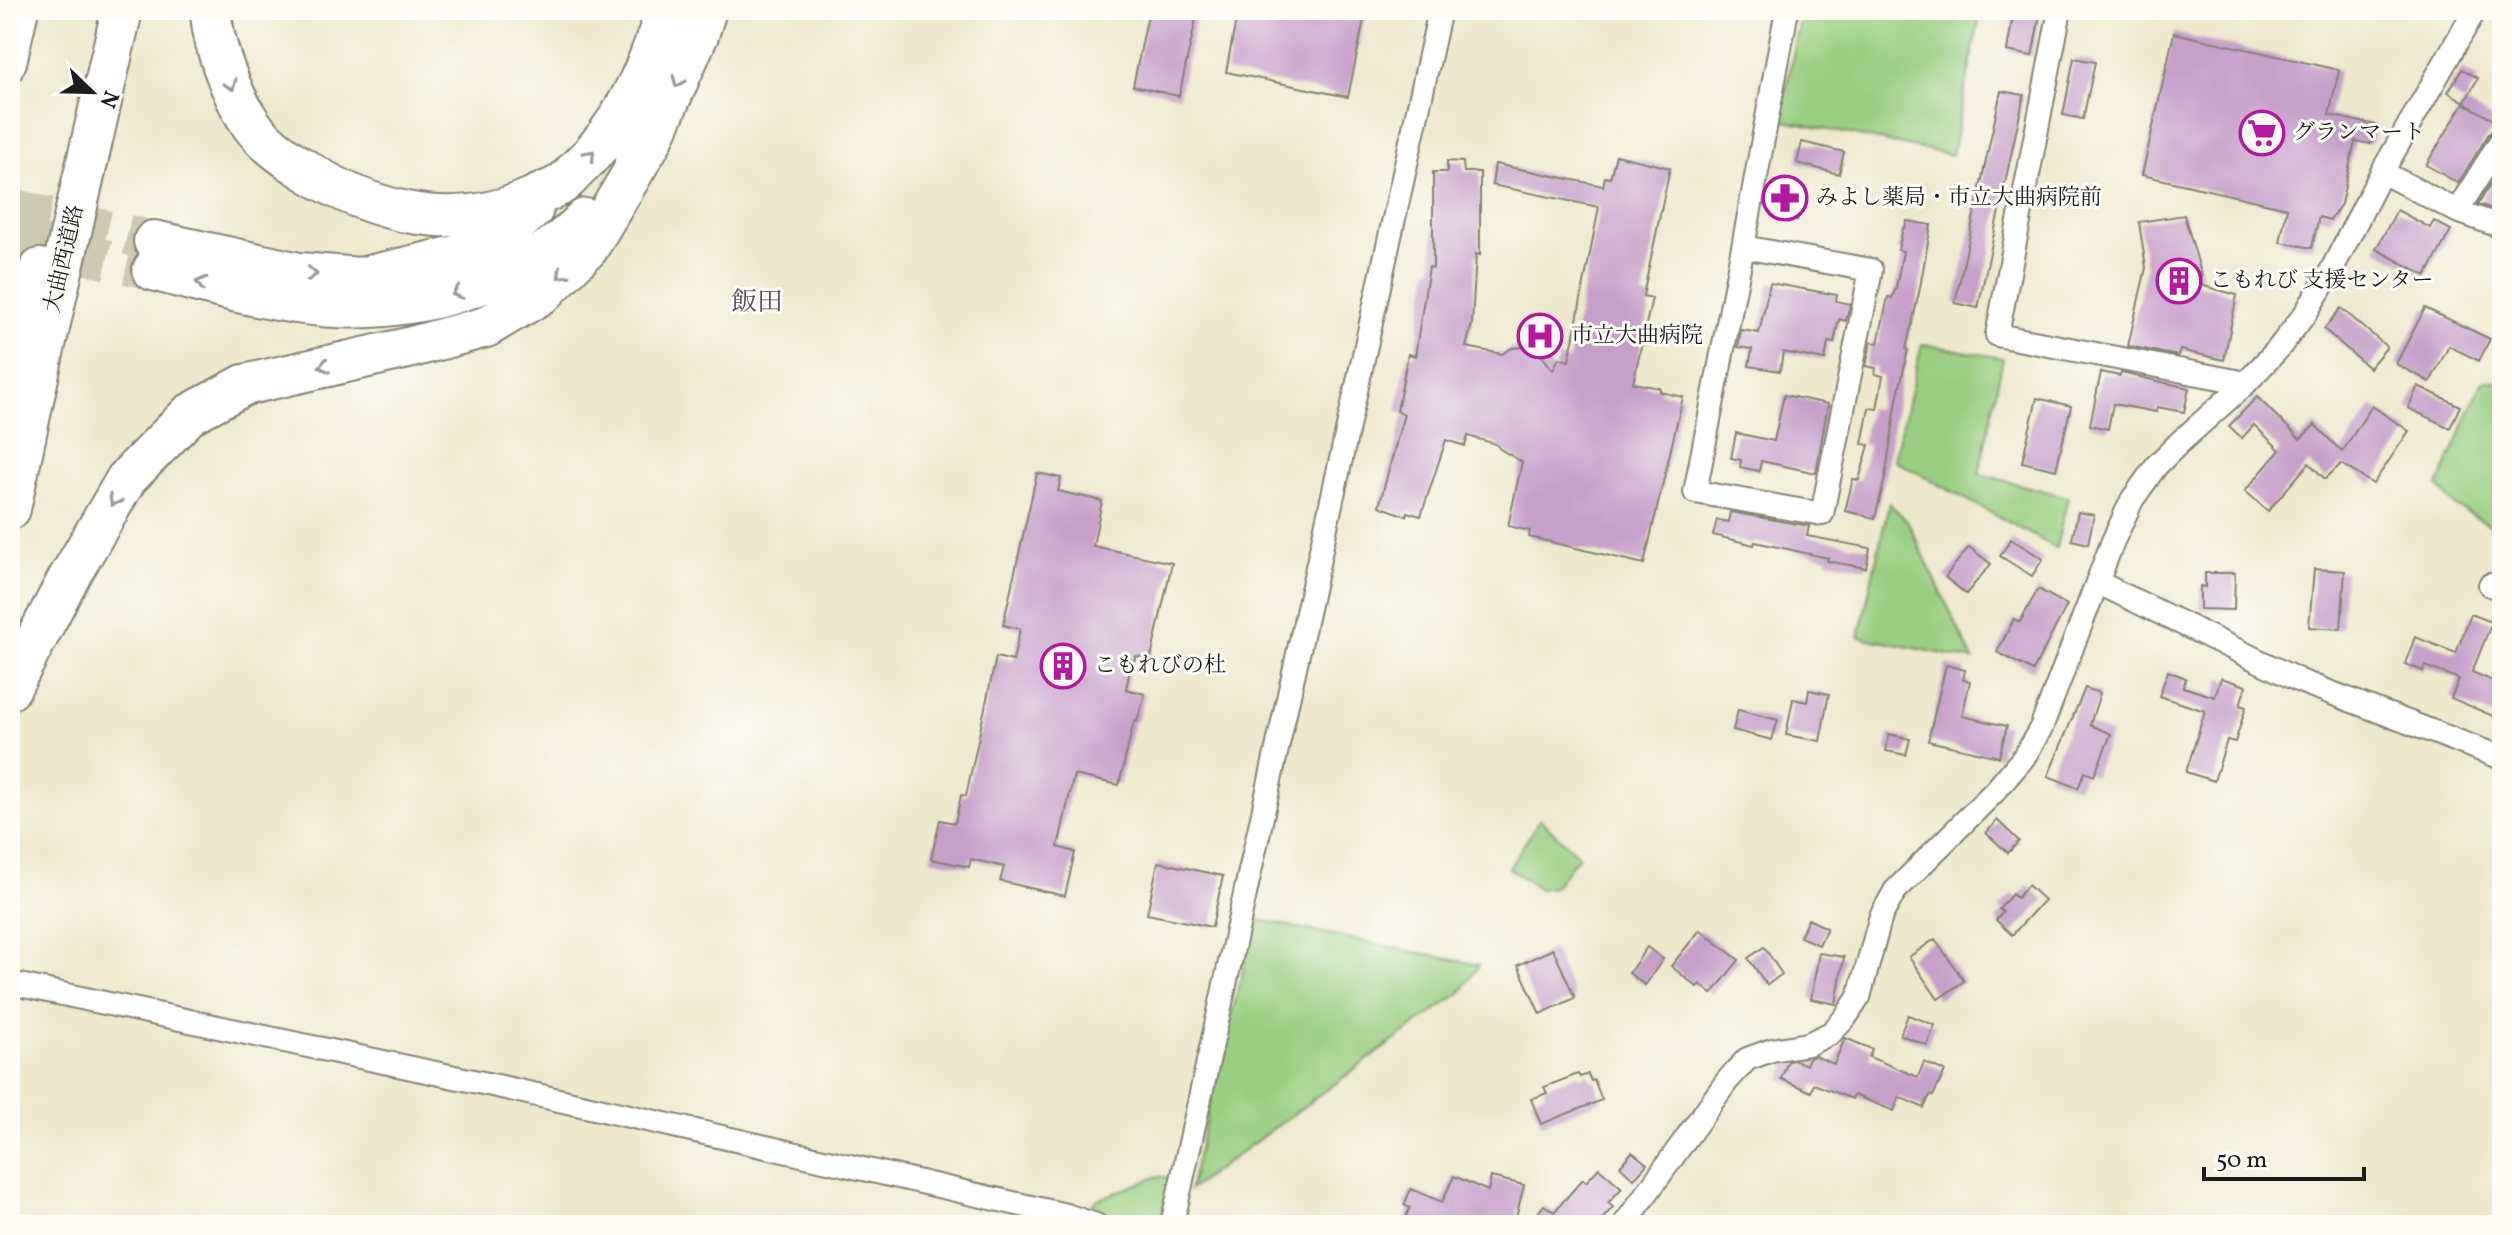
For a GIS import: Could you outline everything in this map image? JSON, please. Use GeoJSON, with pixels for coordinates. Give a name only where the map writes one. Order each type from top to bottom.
{"type":"FeatureCollection","features":[{"type":"Feature","properties":{"kind":"highway"},"geometry":{"type":"LineString","coordinates":[[10,351],[48,243],[113,10]]}},
{"type":"Feature","properties":{"kind":"highway","name":"大曲西道路"},"geometry":{"type":"LineString","coordinates":[[10,509],[122,10]]}},
{"type":"Feature","properties":{"kind":"highway"},"geometry":{"type":"LineString","coordinates":[[211,10],[229,86],[252,126],[289,160],[326,183],[366,202],[407,214],[441,216],[479,215],[507,209],[561,184]]}},
{"type":"Feature","properties":{"kind":"highway"},"geometry":{"type":"LineString","coordinates":[[652,140],[583,222],[545,252],[509,272],[455,294],[408,305],[350,308],[279,302],[153,255],[360,278],[465,254],[505,233],[592,154],[628,105],[659,35],[666,10]]}},
{"type":"Feature","properties":{"kind":"highway"},"geometry":{"type":"LineString","coordinates":[[10,689],[67,581],[127,478],[190,414],[244,385],[486,327],[543,293],[588,248],[652,140],[706,10]]}},
{"type":"Feature","properties":{"kind":"street"},"geometry":{"type":"LineString","coordinates":[[10,73],[27,10]]}},
{"type":"Feature","properties":{"kind":"street"},"geometry":{"type":"LineString","coordinates":[[1172,1225],[1440,10]]}},
{"type":"Feature","properties":{"kind":"street"},"geometry":{"type":"LineString","coordinates":[[1743,247],[1871,270],[1822,514],[1695,492],[1787,10]]}},
{"type":"Feature","properties":{"kind":"street"},"geometry":{"type":"LineString","coordinates":[[2060,10],[1997,335],[2246,383]]}},
{"type":"Feature","properties":{"kind":"street"},"geometry":{"type":"LineString","coordinates":[[1624,1225],[1727,1081],[1747,1059],[1772,1050],[1808,1044],[1831,1033],[1845,1018],[1859,997],[1881,916],[1895,891],[1996,790],[2024,757],[2041,728],[2132,500],[2156,466],[2246,383],[2305,314],[2475,10]]}},
{"type":"Feature","properties":{"kind":"street"},"geometry":{"type":"LineString","coordinates":[[2457,211],[2502,139]]}},
{"type":"Feature","properties":{"kind":"street"},"geometry":{"type":"LineString","coordinates":[[2382,172],[2457,211],[2502,227]]}},
{"type":"Feature","properties":{"kind":"street"},"geometry":{"type":"LineString","coordinates":[[2097,582],[2300,681],[2502,758]]}},
{"type":"Feature","properties":{"kind":"street"},"geometry":{"type":"LineString","coordinates":[[10,983],[497,1086],[1066,1215],[1096,1225]]}},
{"type":"Feature","properties":{"kind":"green space"},"geometry":{"type":"Polygon","coordinates":[[[1802,10],[1981,10],[1952,155],[1780,120],[1802,10]]]}},
{"type":"Feature","properties":{"kind":"green space"},"geometry":{"type":"Polygon","coordinates":[[[1922,344],[2003,358],[1979,474],[2068,497],[2056,548],[1894,460],[1922,344]]]}},
{"type":"Feature","properties":{"kind":"green space"},"geometry":{"type":"Polygon","coordinates":[[[2483,381],[2502,382],[2502,532],[2455,506],[2438,486],[2483,381]]]}},
{"type":"Feature","properties":{"kind":"green space"},"geometry":{"type":"Polygon","coordinates":[[[1889,503],[1908,522],[1973,660],[1859,637],[1889,503]]]}},
{"type":"Feature","properties":{"kind":"green space"},"geometry":{"type":"Polygon","coordinates":[[[1540,819],[1579,856],[1554,887],[1539,889],[1509,868],[1540,819]]]}},
{"type":"Feature","properties":{"kind":"green space"},"geometry":{"type":"Polygon","coordinates":[[[1255,919],[1479,965],[1461,992],[1189,1190],[1255,919]]]}},
{"type":"Feature","properties":{"kind":"green space"},"geometry":{"type":"Polygon","coordinates":[[[1158,1176],[1170,1178],[1161,1218],[1126,1224],[1091,1212],[1096,1200],[1158,1176]]]}},
{"type":"Feature","properties":{"kind":"building"},"geometry":{"type":"Polygon","coordinates":[[[1149,10],[1198,10],[1179,96],[1133,86],[1149,10]]]}},
{"type":"Feature","properties":{"kind":"building"},"geometry":{"type":"Polygon","coordinates":[[[1238,10],[1366,10],[1348,97],[1226,72],[1238,10]]]}},
{"type":"Feature","properties":{"kind":"building"},"geometry":{"type":"Polygon","coordinates":[[[2014,10],[2041,10],[2032,56],[2007,51],[2014,10]]]}},
{"type":"Feature","properties":{"kind":"building","name":"グランマート"},"geometry":{"type":"Polygon","coordinates":[[[2174,33],[2339,70],[2329,115],[2376,125],[2371,144],[2355,141],[2341,204],[2330,220],[2319,217],[2312,248],[2280,242],[2287,208],[2142,175],[2174,33]]]}},
{"type":"Feature","properties":{"kind":"building"},"geometry":{"type":"Polygon","coordinates":[[[2074,58],[2095,62],[2083,119],[2063,115],[2074,58]]]}},
{"type":"Feature","properties":{"kind":"building"},"geometry":{"type":"Polygon","coordinates":[[[2462,69],[2478,78],[2465,102],[2448,92],[2462,69]]]}},
{"type":"Feature","properties":{"kind":"building"},"geometry":{"type":"Polygon","coordinates":[[[2001,91],[2024,95],[1978,308],[1955,303],[2001,91]]]}},
{"type":"Feature","properties":{"kind":"building"},"geometry":{"type":"Polygon","coordinates":[[[2464,103],[2502,125],[2490,132],[2458,183],[2426,165],[2464,103]]]}},
{"type":"Feature","properties":{"kind":"building"},"geometry":{"type":"Polygon","coordinates":[[[1802,142],[1844,152],[1839,174],[1797,163],[1802,142]]]}},
{"type":"Feature","properties":{"kind":"building"},"geometry":{"type":"Polygon","coordinates":[[[1616,155],[1670,168],[1643,296],[1652,298],[1633,383],[1660,388],[1660,392],[1683,397],[1644,564],[1529,537],[1530,531],[1508,526],[1522,462],[1496,444],[1468,436],[1465,446],[1446,440],[1421,516],[1407,512],[1406,516],[1379,506],[1404,414],[1397,411],[1408,354],[1415,356],[1429,267],[1433,268],[1433,172],[1447,172],[1447,161],[1463,162],[1464,172],[1480,172],[1480,255],[1476,254],[1472,324],[1466,347],[1502,354],[1512,348],[1525,347],[1538,351],[1553,370],[1559,358],[1569,361],[1599,207],[1492,185],[1495,164],[1603,186],[1605,177],[1610,178],[1616,155]]]}},
{"type":"Feature","properties":{"kind":"building"},"geometry":{"type":"Polygon","coordinates":[[[2502,165],[2502,212],[2478,204],[2502,165]]]}},
{"type":"Feature","properties":{"kind":"building","name":"みよし薬局・市立大曲病院前"},"geometry":{"type":"Polygon","coordinates":[[[1781,185],[1804,192],[1797,221],[1772,214],[1773,206],[1765,204],[1769,188],[1780,191],[1781,185]]]}},
{"type":"Feature","properties":{"kind":"building"},"geometry":{"type":"Polygon","coordinates":[[[2397,210],[2430,228],[2434,221],[2451,230],[2426,276],[2376,249],[2397,210]]]}},
{"type":"Feature","properties":{"kind":"building","name":"こもれび 支援センター"},"geometry":{"type":"Polygon","coordinates":[[[2184,215],[2202,276],[2182,280],[2237,295],[2224,360],[2180,350],[2178,356],[2128,346],[2146,268],[2139,222],[2184,215]]]}},
{"type":"Feature","properties":{"kind":"building"},"geometry":{"type":"Polygon","coordinates":[[[1907,221],[1931,225],[1875,518],[1845,511],[1853,479],[1859,480],[1869,445],[1862,444],[1869,408],[1877,409],[1883,376],[1875,374],[1876,368],[1866,366],[1871,342],[1878,343],[1888,297],[1892,298],[1896,288],[1903,251],[1898,250],[1907,221]]]}},
{"type":"Feature","properties":{"kind":"building"},"geometry":{"type":"Polygon","coordinates":[[[1770,283],[1837,295],[1836,301],[1850,304],[1846,321],[1839,319],[1834,343],[1828,342],[1825,360],[1783,352],[1780,371],[1749,366],[1752,349],[1738,347],[1741,330],[1759,333],[1770,283]]]}},
{"type":"Feature","properties":{"kind":"building"},"geometry":{"type":"Polygon","coordinates":[[[2341,308],[2387,347],[2369,368],[2324,329],[2341,308]]]}},
{"type":"Feature","properties":{"kind":"building"},"geometry":{"type":"Polygon","coordinates":[[[2425,308],[2490,339],[2479,361],[2449,346],[2430,382],[2396,364],[2425,308]]]}},
{"type":"Feature","properties":{"kind":"building"},"geometry":{"type":"Polygon","coordinates":[[[2101,372],[2120,376],[2121,373],[2189,388],[2184,412],[2157,407],[2156,412],[2113,404],[2108,429],[2090,425],[2101,372]]]}},
{"type":"Feature","properties":{"kind":"building"},"geometry":{"type":"Polygon","coordinates":[[[2418,386],[2460,406],[2450,428],[2408,408],[2418,386]]]}},
{"type":"Feature","properties":{"kind":"building"},"geometry":{"type":"Polygon","coordinates":[[[1784,395],[1828,404],[1816,473],[1761,461],[1759,471],[1740,467],[1741,460],[1731,458],[1736,433],[1774,441],[1784,395]]]}},
{"type":"Feature","properties":{"kind":"building"},"geometry":{"type":"Polygon","coordinates":[[[2257,397],[2300,439],[2315,425],[2342,452],[2372,406],[2409,431],[2373,484],[2341,464],[2325,479],[2309,463],[2268,511],[2245,491],[2280,450],[2254,425],[2242,438],[2229,426],[2257,397]]]}},
{"type":"Feature","properties":{"kind":"building"},"geometry":{"type":"Polygon","coordinates":[[[2037,398],[2071,406],[2056,470],[2022,462],[2037,398]]]}},
{"type":"Feature","properties":{"kind":"building","name":"こもれびの杜"},"geometry":{"type":"Polygon","coordinates":[[[1037,473],[1061,478],[1058,491],[1102,501],[1093,546],[1172,563],[1151,658],[1136,656],[1130,669],[1126,689],[1145,694],[1137,722],[1134,721],[1119,785],[1074,775],[1058,847],[1075,852],[1065,896],[1000,881],[1004,867],[971,859],[969,867],[931,859],[940,820],[955,823],[961,795],[966,796],[996,657],[1013,661],[1020,629],[1003,625],[1037,473]]]}},
{"type":"Feature","properties":{"kind":"building"},"geometry":{"type":"Polygon","coordinates":[[[1730,512],[1809,526],[1807,536],[1870,548],[1866,568],[1713,535],[1717,520],[1728,522],[1730,512]]]}},
{"type":"Feature","properties":{"kind":"building"},"geometry":{"type":"Polygon","coordinates":[[[2078,512],[2094,515],[2088,544],[2072,540],[2078,512]]]}},
{"type":"Feature","properties":{"kind":"building"},"geometry":{"type":"Polygon","coordinates":[[[2011,539],[2043,559],[2032,576],[2000,556],[2011,539]]]}},
{"type":"Feature","properties":{"kind":"building"},"geometry":{"type":"Polygon","coordinates":[[[1969,547],[1991,564],[1966,594],[1945,577],[1969,547]]]}},
{"type":"Feature","properties":{"kind":"building"},"geometry":{"type":"Polygon","coordinates":[[[2314,569],[2345,571],[2341,629],[2309,627],[2314,569]]]}},
{"type":"Feature","properties":{"kind":"building"},"geometry":{"type":"Polygon","coordinates":[[[2205,573],[2235,573],[2234,610],[2200,609],[2200,586],[2205,587],[2205,573]]]}},
{"type":"Feature","properties":{"kind":"building"},"geometry":{"type":"Polygon","coordinates":[[[2038,589],[2067,605],[2033,671],[1997,652],[2014,619],[2020,622],[2038,589]]]}},
{"type":"Feature","properties":{"kind":"building"},"geometry":{"type":"Polygon","coordinates":[[[2471,614],[2492,622],[2472,672],[2502,685],[2502,720],[2451,698],[2459,679],[2425,666],[2423,671],[2405,664],[2415,637],[2456,653],[2471,614]]]}},
{"type":"Feature","properties":{"kind":"building"},"geometry":{"type":"Polygon","coordinates":[[[1946,665],[1965,670],[1963,680],[1970,681],[1962,716],[2007,726],[1999,757],[1928,741],[1946,665]]]}},
{"type":"Feature","properties":{"kind":"building"},"geometry":{"type":"Polygon","coordinates":[[[2168,671],[2186,678],[2183,687],[2215,697],[2221,678],[2246,686],[2240,705],[2246,707],[2235,742],[2227,740],[2214,781],[2186,772],[2205,711],[2159,696],[2168,671]]]}},
{"type":"Feature","properties":{"kind":"building"},"geometry":{"type":"Polygon","coordinates":[[[2085,688],[2100,693],[2090,725],[2111,734],[2094,776],[2085,772],[2078,788],[2048,776],[2085,688]]]}},
{"type":"Feature","properties":{"kind":"building"},"geometry":{"type":"Polygon","coordinates":[[[1809,690],[1829,694],[1820,741],[1786,735],[1793,699],[1807,702],[1809,690]]]}},
{"type":"Feature","properties":{"kind":"building"},"geometry":{"type":"Polygon","coordinates":[[[1738,710],[1778,720],[1772,740],[1733,730],[1738,710]]]}},
{"type":"Feature","properties":{"kind":"building"},"geometry":{"type":"Polygon","coordinates":[[[1889,734],[1910,739],[1906,755],[1886,751],[1889,734]]]}},
{"type":"Feature","properties":{"kind":"building"},"geometry":{"type":"Polygon","coordinates":[[[1997,820],[2019,841],[2008,853],[1986,833],[1997,820]]]}},
{"type":"Feature","properties":{"kind":"building"},"geometry":{"type":"Polygon","coordinates":[[[1158,862],[1223,876],[1212,927],[1147,914],[1158,862]]]}},
{"type":"Feature","properties":{"kind":"building"},"geometry":{"type":"Polygon","coordinates":[[[2028,885],[2044,900],[2012,935],[1996,920],[2003,912],[1999,909],[2012,894],[2017,898],[2028,885]]]}},
{"type":"Feature","properties":{"kind":"building"},"geometry":{"type":"Polygon","coordinates":[[[1808,919],[1827,928],[1819,945],[1800,937],[1808,919]]]}},
{"type":"Feature","properties":{"kind":"building"},"geometry":{"type":"Polygon","coordinates":[[[1700,930],[1739,960],[1712,994],[1700,984],[1697,987],[1671,966],[1700,930]]]}},
{"type":"Feature","properties":{"kind":"building"},"geometry":{"type":"Polygon","coordinates":[[[1935,939],[1964,981],[1938,999],[1909,957],[1935,939]]]}},
{"type":"Feature","properties":{"kind":"building"},"geometry":{"type":"Polygon","coordinates":[[[1647,947],[1663,959],[1645,985],[1629,973],[1647,947]]]}},
{"type":"Feature","properties":{"kind":"building"},"geometry":{"type":"Polygon","coordinates":[[[1764,947],[1782,974],[1767,985],[1748,958],[1764,947]]]}},
{"type":"Feature","properties":{"kind":"building"},"geometry":{"type":"Polygon","coordinates":[[[1553,949],[1575,998],[1540,1014],[1518,965],[1553,949]]]}},
{"type":"Feature","properties":{"kind":"building"},"geometry":{"type":"Polygon","coordinates":[[[1819,953],[1844,957],[1836,1004],[1811,999],[1819,953]]]}},
{"type":"Feature","properties":{"kind":"building"},"geometry":{"type":"Polygon","coordinates":[[[1908,1015],[1935,1025],[1927,1045],[1900,1035],[1908,1015]]]}},
{"type":"Feature","properties":{"kind":"building"},"geometry":{"type":"Polygon","coordinates":[[[1845,1038],[1872,1049],[1869,1057],[1918,1077],[1924,1062],[1945,1071],[1924,1108],[1899,1097],[1894,1111],[1854,1095],[1852,1099],[1814,1084],[1811,1092],[1781,1079],[1788,1061],[1795,1060],[1806,1065],[1809,1058],[1815,1056],[1834,1064],[1845,1038]]]}},
{"type":"Feature","properties":{"kind":"building"},"geometry":{"type":"Polygon","coordinates":[[[1578,1074],[1580,1077],[1588,1074],[1591,1081],[1594,1080],[1602,1100],[1541,1124],[1531,1099],[1547,1093],[1544,1087],[1578,1074]]]}},
{"type":"Feature","properties":{"kind":"building"},"geometry":{"type":"Polygon","coordinates":[[[1632,1152],[1647,1164],[1634,1179],[1620,1166],[1632,1152]]]}},
{"type":"Feature","properties":{"kind":"building"},"geometry":{"type":"Polygon","coordinates":[[[1599,1168],[1622,1188],[1608,1203],[1613,1207],[1597,1225],[1529,1225],[1544,1205],[1554,1212],[1583,1179],[1586,1182],[1599,1168]]]}},
{"type":"Feature","properties":{"kind":"building"},"geometry":{"type":"Polygon","coordinates":[[[1454,1176],[1488,1191],[1491,1177],[1524,1185],[1514,1225],[1402,1225],[1410,1208],[1404,1205],[1411,1189],[1442,1202],[1454,1176]]]}},
{"type":"Feature","properties":{"kind":"tunnel"},"geometry":{"type":"LineString","coordinates":[[10,208],[154,241]]}},
{"type":"Feature","properties":{"kind":"tunnel"},"geometry":{"type":"LineString","coordinates":[[10,238],[153,270]]}},
{"type":"Feature","properties":{"kind":"place","name":"グランマート"},"geometry":{"type":"Point","coordinates":[2262,133]}},
{"type":"Feature","properties":{"kind":"place","name":"みよし薬局・市立大曲病院前"},"geometry":{"type":"Point","coordinates":[1785,198]}},
{"type":"Feature","properties":{"kind":"place","name":"こもれび 支援センター"},"geometry":{"type":"Point","coordinates":[2179,281]}},
{"type":"Feature","properties":{"kind":"place","name":"市立大曲病院"},"geometry":{"type":"Point","coordinates":[1540,336]}},
{"type":"Feature","properties":{"kind":"place","name":"こもれびの杜"},"geometry":{"type":"Point","coordinates":[1063,666]}},
{"type":"Feature","properties":{"kind":"district","name":"飯田"},"geometry":{"type":"Point","coordinates":[757,303]}}]}
